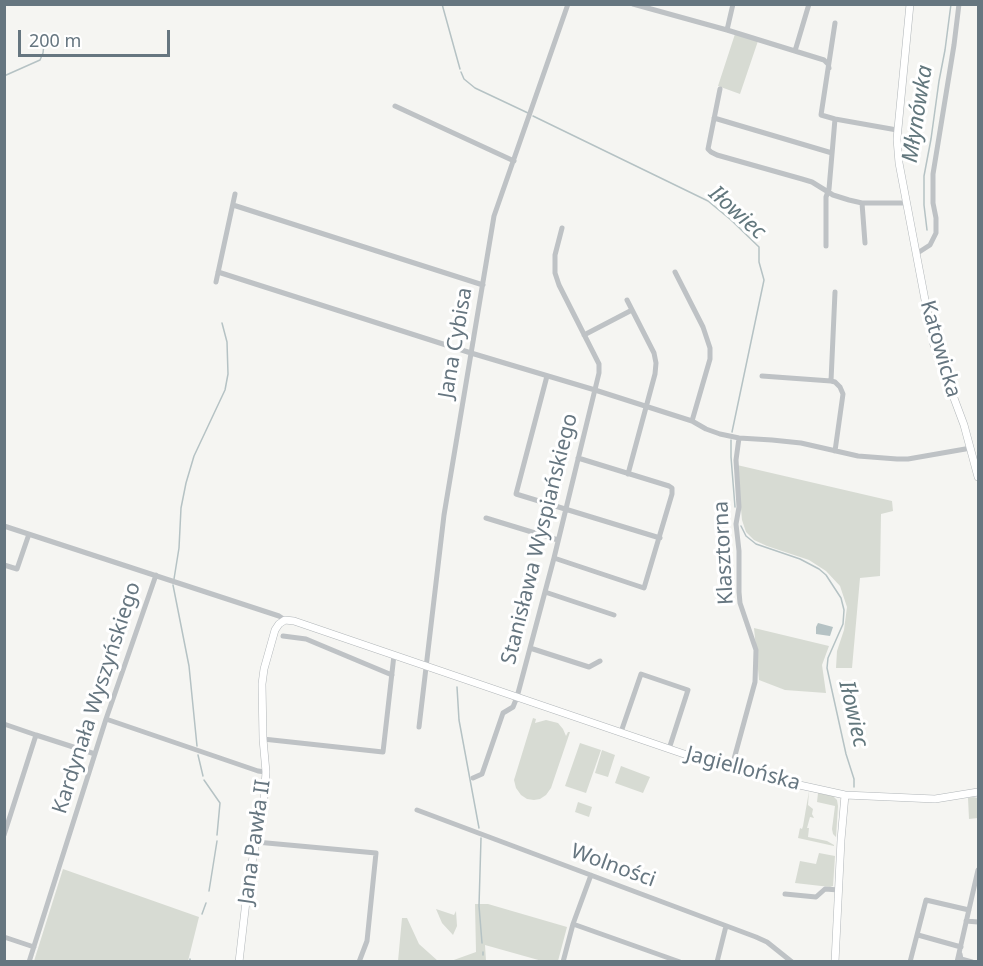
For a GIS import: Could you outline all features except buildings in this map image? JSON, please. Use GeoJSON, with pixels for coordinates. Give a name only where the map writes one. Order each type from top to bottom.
{"type":"FeatureCollection","features":[{"type":"Feature","properties":{"kind":"street","name":"Jana Cybisa"},"geometry":{"type":"LineString","coordinates":[[419,727],[444,515],[494,216],[568,4]]}},
{"type":"Feature","properties":{"kind":"street"},"geometry":{"type":"LineString","coordinates":[[633,4],[655,8],[824,60],[829,68]]}},
{"type":"Feature","properties":{"kind":"street"},"geometry":{"type":"LineString","coordinates":[[727,30],[733,4]]}},
{"type":"Feature","properties":{"kind":"street"},"geometry":{"type":"LineString","coordinates":[[795,51],[808,4]]}},
{"type":"Feature","properties":{"kind":"street","name":"Katowicka"},"geometry":{"type":"LineString","coordinates":[[910,4],[897,130],[897,151],[933,342],[971,448],[978,477]]}},
{"type":"Feature","properties":{"kind":"street"},"geometry":{"type":"LineString","coordinates":[[916,254],[930,245],[936,233],[933,174],[959,4]]}},
{"type":"Feature","properties":{"kind":"street"},"geometry":{"type":"LineString","coordinates":[[835,23],[821,115],[835,120],[897,130]]}},
{"type":"Feature","properties":{"kind":"street"},"geometry":{"type":"LineString","coordinates":[[720,89],[708,149],[711,152],[812,182],[828,192],[849,200],[862,203],[906,203]]}},
{"type":"Feature","properties":{"kind":"street"},"geometry":{"type":"LineString","coordinates":[[395,106],[514,161]]}},
{"type":"Feature","properties":{"kind":"street"},"geometry":{"type":"LineString","coordinates":[[714,118],[832,153]]}},
{"type":"Feature","properties":{"kind":"street"},"geometry":{"type":"LineString","coordinates":[[826,246],[826,197],[829,189],[835,120]]}},
{"type":"Feature","properties":{"kind":"street"},"geometry":{"type":"LineString","coordinates":[[216,282],[235,194]]}},
{"type":"Feature","properties":{"kind":"street"},"geometry":{"type":"LineString","coordinates":[[862,203],[866,243]]}},
{"type":"Feature","properties":{"kind":"street"},"geometry":{"type":"LineString","coordinates":[[233,205],[483,285]]}},
{"type":"Feature","properties":{"kind":"street","name":"Stanisława Wyspiańskiego"},"geometry":{"type":"LineString","coordinates":[[517,697],[599,373],[599,364],[555,273],[555,255],[562,228]]}},
{"type":"Feature","properties":{"kind":"street"},"geometry":{"type":"LineString","coordinates":[[218,272],[595,390],[692,422],[706,429],[739,438],[801,443],[858,456],[908,459],[971,448]]}},
{"type":"Feature","properties":{"kind":"street"},"geometry":{"type":"LineString","coordinates":[[675,272],[703,327],[710,348],[710,359],[692,422]]}},
{"type":"Feature","properties":{"kind":"street"},"geometry":{"type":"LineString","coordinates":[[831,381],[835,292]]}},
{"type":"Feature","properties":{"kind":"street"},"geometry":{"type":"LineString","coordinates":[[627,300],[654,353],[656,363],[628,474]]}},
{"type":"Feature","properties":{"kind":"street"},"geometry":{"type":"LineString","coordinates":[[584,334],[632,310]]}},
{"type":"Feature","properties":{"kind":"street"},"geometry":{"type":"LineString","coordinates":[[547,376],[516,494],[660,538]]}},
{"type":"Feature","properties":{"kind":"street"},"geometry":{"type":"LineString","coordinates":[[762,376],[831,381],[840,387],[843,394],[835,451]]}},
{"type":"Feature","properties":{"kind":"street","name":"Klasztorna"},"geometry":{"type":"LineString","coordinates":[[731,770],[755,682],[756,650],[740,603],[739,592],[739,551],[736,524],[739,507],[736,460],[739,438]]}},
{"type":"Feature","properties":{"kind":"street"},"geometry":{"type":"LineString","coordinates":[[554,558],[644,588],[672,494],[672,488],[669,486],[578,458]]}},
{"type":"Feature","properties":{"kind":"street"},"geometry":{"type":"LineString","coordinates":[[486,518],[558,540]]}},
{"type":"Feature","properties":{"kind":"street"},"geometry":{"type":"LineString","coordinates":[[4,526],[156,575]]}},
{"type":"Feature","properties":{"kind":"street"},"geometry":{"type":"LineString","coordinates":[[4,565],[17,569],[29,534]]}},
{"type":"Feature","properties":{"kind":"street","name":"Kardynała Wyszyńskiego"},"geometry":{"type":"LineString","coordinates":[[29,962],[106,718],[156,575],[279,616],[285,620]]}},
{"type":"Feature","properties":{"kind":"street"},"geometry":{"type":"LineString","coordinates":[[545,592],[614,615]]}},
{"type":"Feature","properties":{"kind":"street","name":"Jagiellońska"},"geometry":{"type":"LineString","coordinates":[[285,620],[294,621],[731,770],[845,795],[935,799],[978,792]]}},
{"type":"Feature","properties":{"kind":"street","name":"Jana Pawła II"},"geometry":{"type":"LineString","coordinates":[[239,962],[248,884],[264,798],[266,772],[262,684],[264,669],[275,630],[285,620]]}},
{"type":"Feature","properties":{"kind":"street"},"geometry":{"type":"LineString","coordinates":[[283,636],[306,639],[392,675]]}},
{"type":"Feature","properties":{"kind":"street"},"geometry":{"type":"LineString","coordinates":[[530,648],[589,667],[600,661]]}},
{"type":"Feature","properties":{"kind":"street"},"geometry":{"type":"LineString","coordinates":[[263,739],[383,752],[394,655]]}},
{"type":"Feature","properties":{"kind":"street"},"geometry":{"type":"LineString","coordinates":[[621,732],[641,674],[688,690],[669,749]]}},
{"type":"Feature","properties":{"kind":"street"},"geometry":{"type":"LineString","coordinates":[[473,778],[482,774],[503,713],[513,707],[517,697]]}},
{"type":"Feature","properties":{"kind":"street"},"geometry":{"type":"LineString","coordinates":[[106,718],[266,772]]}},
{"type":"Feature","properties":{"kind":"street"},"geometry":{"type":"LineString","coordinates":[[4,724],[95,753]]}},
{"type":"Feature","properties":{"kind":"street"},"geometry":{"type":"LineString","coordinates":[[4,835],[36,735]]}},
{"type":"Feature","properties":{"kind":"street"},"geometry":{"type":"LineString","coordinates":[[835,962],[845,795]]}},
{"type":"Feature","properties":{"kind":"street","name":"Wolności"},"geometry":{"type":"LineString","coordinates":[[417,810],[767,942],[792,962]]}},
{"type":"Feature","properties":{"kind":"street"},"geometry":{"type":"LineString","coordinates":[[256,842],[376,853],[367,941],[359,962]]}},
{"type":"Feature","properties":{"kind":"street"},"geometry":{"type":"LineString","coordinates":[[957,962],[978,871]]}},
{"type":"Feature","properties":{"kind":"street"},"geometry":{"type":"LineString","coordinates":[[563,962],[573,924],[591,875]]}},
{"type":"Feature","properties":{"kind":"street"},"geometry":{"type":"LineString","coordinates":[[785,894],[816,897],[825,889],[839,890]]}},
{"type":"Feature","properties":{"kind":"street"},"geometry":{"type":"LineString","coordinates":[[909,962],[926,900],[969,910]]}},
{"type":"Feature","properties":{"kind":"street"},"geometry":{"type":"LineString","coordinates":[[966,921],[978,922]]}},
{"type":"Feature","properties":{"kind":"street"},"geometry":{"type":"LineString","coordinates":[[573,924],[680,962]]}},
{"type":"Feature","properties":{"kind":"street"},"geometry":{"type":"LineString","coordinates":[[717,962],[726,926]]}},
{"type":"Feature","properties":{"kind":"street"},"geometry":{"type":"LineString","coordinates":[[918,935],[960,950]]}},
{"type":"Feature","properties":{"kind":"street"},"geometry":{"type":"LineString","coordinates":[[4,937],[34,947]]}},
{"type":"Feature","properties":{"kind":"street"},"geometry":{"type":"LineString","coordinates":[[960,950],[961,959],[972,962]]}},
{"type":"Feature","properties":{"kind":"shaded area"},"geometry":{"type":"Polygon","coordinates":[[[735,34],[758,41],[740,94],[718,86],[735,34]]]}},
{"type":"Feature","properties":{"kind":"shaded area"},"geometry":{"type":"Polygon","coordinates":[[[737,465],[892,501],[893,511],[881,514],[880,576],[860,578],[852,668],[836,668],[837,651],[844,630],[847,607],[840,586],[826,571],[809,560],[767,546],[754,540],[746,532],[742,520],[737,465]]]}},
{"type":"Feature","properties":{"kind":"shaded area"},"geometry":{"type":"Polygon","coordinates":[[[818,623],[833,627],[830,636],[816,634],[818,623]]]}},
{"type":"Feature","properties":{"kind":"shaded area"},"geometry":{"type":"Polygon","coordinates":[[[754,628],[829,646],[822,665],[826,693],[785,690],[759,680],[754,628]]]}},
{"type":"Feature","properties":{"kind":"shaded area"},"geometry":{"type":"Polygon","coordinates":[[[533,718],[536,719],[535,723],[546,720],[558,723],[566,736],[570,732],[551,788],[546,795],[534,800],[521,795],[514,780],[533,718]]]}},
{"type":"Feature","properties":{"kind":"shaded area"},"geometry":{"type":"Polygon","coordinates":[[[580,743],[601,750],[586,793],[565,786],[580,743]]]}},
{"type":"Feature","properties":{"kind":"shaded area"},"geometry":{"type":"Polygon","coordinates":[[[602,750],[615,755],[608,777],[595,773],[602,750]]]}},
{"type":"Feature","properties":{"kind":"shaded area"},"geometry":{"type":"Polygon","coordinates":[[[621,766],[650,777],[643,793],[615,783],[621,766]]]}},
{"type":"Feature","properties":{"kind":"shaded area"},"geometry":{"type":"Polygon","coordinates":[[[809,791],[808,805],[813,809],[814,818],[810,817],[807,828],[809,828],[808,837],[827,841],[834,846],[798,838],[800,828],[802,829],[803,826],[809,791]]]}},
{"type":"Feature","properties":{"kind":"shaded area"},"geometry":{"type":"Polygon","coordinates":[[[818,793],[833,796],[837,800],[836,837],[832,829],[835,806],[817,802],[818,793]]]}},
{"type":"Feature","properties":{"kind":"shaded area"},"geometry":{"type":"Polygon","coordinates":[[[968,798],[978,798],[978,818],[969,819],[968,798]]]}},
{"type":"Feature","properties":{"kind":"shaded area"},"geometry":{"type":"Polygon","coordinates":[[[578,802],[592,807],[589,817],[575,812],[578,802]]]}},
{"type":"Feature","properties":{"kind":"shaded area"},"geometry":{"type":"Polygon","coordinates":[[[819,853],[835,856],[833,886],[795,883],[800,861],[816,864],[819,853]]]}},
{"type":"Feature","properties":{"kind":"shaded area"},"geometry":{"type":"Polygon","coordinates":[[[63,869],[199,917],[188,961],[34,961],[63,869]]]}},
{"type":"Feature","properties":{"kind":"shaded area"},"geometry":{"type":"Polygon","coordinates":[[[475,904],[488,904],[567,927],[558,961],[542,961],[485,945],[486,961],[451,961],[476,952],[475,904]]]}},
{"type":"Feature","properties":{"kind":"shaded area"},"geometry":{"type":"Polygon","coordinates":[[[436,909],[454,915],[456,911],[457,926],[453,935],[442,923],[436,909]]]}},
{"type":"Feature","properties":{"kind":"shaded area"},"geometry":{"type":"Polygon","coordinates":[[[402,918],[407,918],[419,944],[438,961],[398,961],[402,918]]]}},
{"type":"Feature","properties":{"kind":"waterway","name":"Iłowiec"},"geometry":{"type":"LineString","coordinates":[[442,4],[460,69]]}},
{"type":"Feature","properties":{"kind":"waterway","name":"Młynówka"},"geometry":{"type":"LineString","coordinates":[[927,230],[924,176],[951,4]]}},
{"type":"Feature","properties":{"kind":"waterway"},"geometry":{"type":"LineString","coordinates":[[4,76],[40,60],[44,44]]}},
{"type":"Feature","properties":{"kind":"waterway","name":"Iłowiec"},"geometry":{"type":"LineString","coordinates":[[461,72],[464,79],[475,88],[528,113]]}},
{"type":"Feature","properties":{"kind":"waterway","name":"Iłowiec"},"geometry":{"type":"LineString","coordinates":[[533,116],[708,201],[759,247],[759,262],[764,280],[732,432]]}},
{"type":"Feature","properties":{"kind":"waterway"},"geometry":{"type":"LineString","coordinates":[[174,579],[179,548],[181,508],[186,483],[194,456],[225,390],[228,374],[227,342],[222,323]]}},
{"type":"Feature","properties":{"kind":"waterway","name":"Iłowiec"},"geometry":{"type":"LineString","coordinates":[[731,440],[735,507]]}},
{"type":"Feature","properties":{"kind":"waterway","name":"Iłowiec"},"geometry":{"type":"LineString","coordinates":[[741,526],[746,536],[756,544],[800,559],[819,569],[826,575],[841,598],[844,610],[843,624],[828,658],[827,668],[854,787]]}},
{"type":"Feature","properties":{"kind":"waterway"},"geometry":{"type":"LineString","coordinates":[[173,585],[189,666],[197,746]]}},
{"type":"Feature","properties":{"kind":"waterway"},"geometry":{"type":"LineString","coordinates":[[457,687],[459,720],[479,828]]}},
{"type":"Feature","properties":{"kind":"waterway"},"geometry":{"type":"LineString","coordinates":[[198,755],[203,776]]}},
{"type":"Feature","properties":{"kind":"waterway"},"geometry":{"type":"LineString","coordinates":[[204,780],[220,803],[217,835]]}},
{"type":"Feature","properties":{"kind":"waterway"},"geometry":{"type":"LineString","coordinates":[[481,838],[479,906],[482,943]]}},
{"type":"Feature","properties":{"kind":"waterway"},"geometry":{"type":"LineString","coordinates":[[209,891],[217,841]]}},
{"type":"Feature","properties":{"kind":"waterway"},"geometry":{"type":"LineString","coordinates":[[202,914],[206,903]]}}]}
